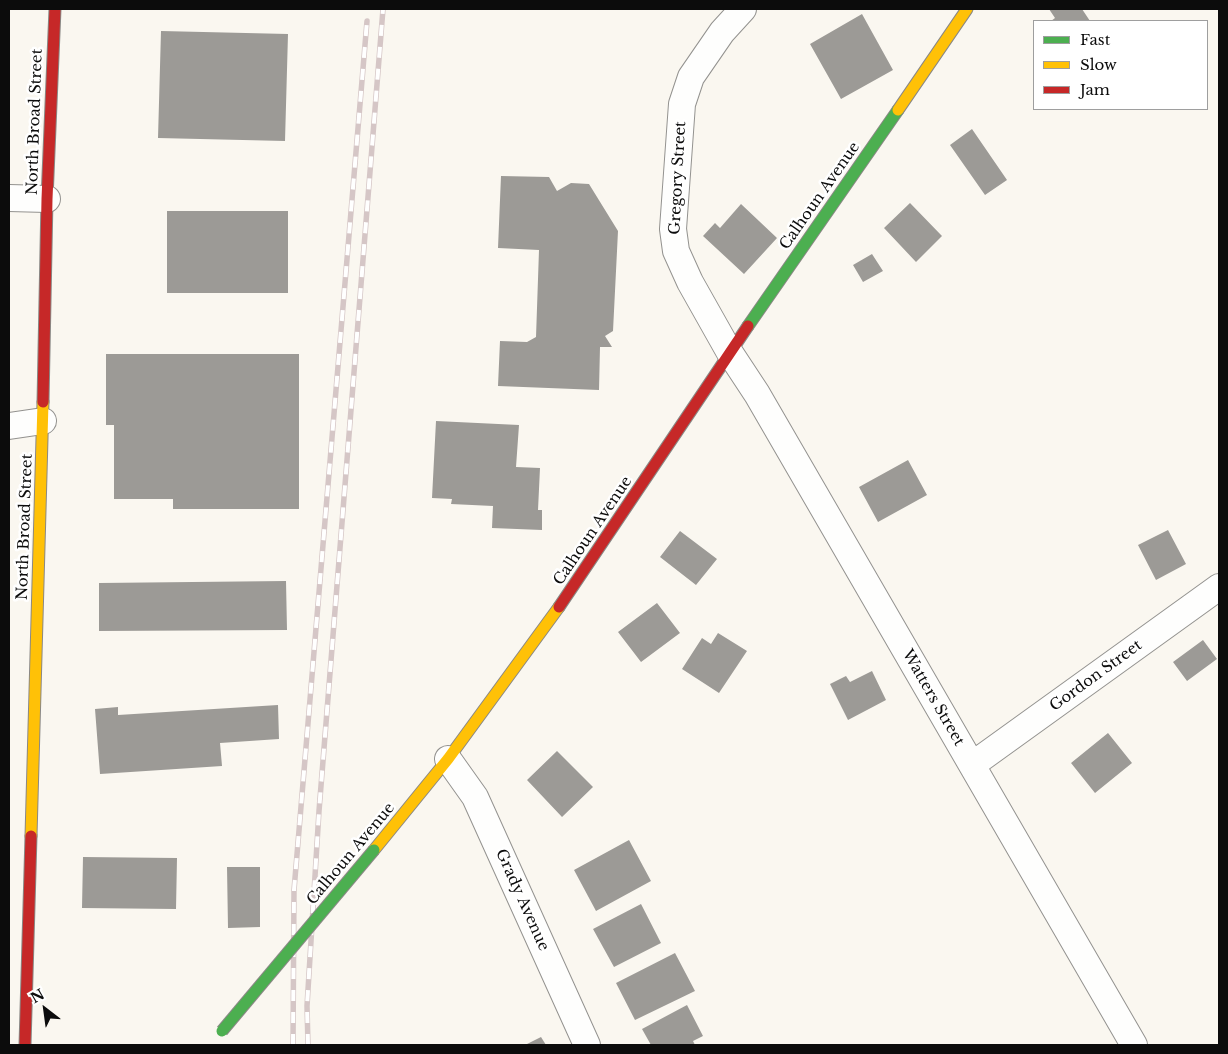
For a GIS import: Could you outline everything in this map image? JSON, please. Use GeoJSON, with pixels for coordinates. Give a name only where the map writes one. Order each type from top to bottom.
{"type":"FeatureCollection","features":[{"type":"Feature","properties":{"kind":"street","name":"North Broad Street"},"geometry":{"type":"LineString","coordinates":[[25,1045],[43,421],[47,199],[55,9]]}},
{"type":"Feature","properties":{"kind":"street","name":"Gregory Street"},"geometry":{"type":"LineString","coordinates":[[730,353],[690,282],[676,251],[673,229],[682,104],[691,77],[722,32],[743,9]]}},
{"type":"Feature","properties":{"kind":"street","name":"Calhoun Avenue"},"geometry":{"type":"LineString","coordinates":[[219,1034],[448,759],[569,594],[730,353],[967,9]]}},
{"type":"Feature","properties":{"kind":"street"},"geometry":{"type":"LineString","coordinates":[[9,198],[47,199]]}},
{"type":"Feature","properties":{"kind":"street","name":"Watters Street"},"geometry":{"type":"LineString","coordinates":[[730,353],[757,394],[1134,1045]]}},
{"type":"Feature","properties":{"kind":"street"},"geometry":{"type":"LineString","coordinates":[[9,426],[43,421]]}},
{"type":"Feature","properties":{"kind":"street","name":"Gordon Street"},"geometry":{"type":"LineString","coordinates":[[972,765],[1219,586]]}},
{"type":"Feature","properties":{"kind":"street","name":"Grady Avenue"},"geometry":{"type":"LineString","coordinates":[[448,759],[475,797],[587,1045]]}},
{"type":"Feature","properties":{"kind":"building"},"geometry":{"type":"Polygon","coordinates":[[[1049,9],[1082,9],[1089,20],[1052,20],[1055,18],[1049,9]]]}},
{"type":"Feature","properties":{"kind":"building"},"geometry":{"type":"Polygon","coordinates":[[[862,14],[893,70],[841,99],[810,44],[862,14]]]}},
{"type":"Feature","properties":{"kind":"building"},"geometry":{"type":"Polygon","coordinates":[[[161,31],[288,34],[285,141],[158,138],[161,31]]]}},
{"type":"Feature","properties":{"kind":"building"},"geometry":{"type":"Polygon","coordinates":[[[972,129],[1007,180],[985,195],[950,145],[972,129]]]}},
{"type":"Feature","properties":{"kind":"building"},"geometry":{"type":"Polygon","coordinates":[[[501,176],[549,177],[557,191],[571,183],[589,184],[618,231],[613,331],[605,336],[612,347],[600,347],[599,390],[498,386],[500,341],[527,342],[536,337],[539,250],[498,248],[501,176]]]}},
{"type":"Feature","properties":{"kind":"building"},"geometry":{"type":"Polygon","coordinates":[[[910,203],[942,236],[916,262],[884,228],[910,203]]]}},
{"type":"Feature","properties":{"kind":"building"},"geometry":{"type":"Polygon","coordinates":[[[741,204],[777,238],[744,274],[703,236],[715,223],[720,228],[741,204]]]}},
{"type":"Feature","properties":{"kind":"building"},"geometry":{"type":"Polygon","coordinates":[[[167,211],[288,211],[288,293],[167,293],[167,211]]]}},
{"type":"Feature","properties":{"kind":"building"},"geometry":{"type":"Polygon","coordinates":[[[872,254],[883,271],[863,282],[853,265],[872,254]]]}},
{"type":"Feature","properties":{"kind":"building"},"geometry":{"type":"Polygon","coordinates":[[[106,354],[299,354],[299,509],[173,509],[173,499],[114,499],[114,425],[106,425],[106,354]]]}},
{"type":"Feature","properties":{"kind":"building"},"geometry":{"type":"Polygon","coordinates":[[[436,421],[519,425],[516,467],[540,468],[538,510],[542,510],[542,530],[492,528],[493,506],[451,504],[452,499],[432,498],[436,421]]]}},
{"type":"Feature","properties":{"kind":"building"},"geometry":{"type":"Polygon","coordinates":[[[908,460],[927,495],[878,522],[859,487],[908,460]]]}},
{"type":"Feature","properties":{"kind":"building"},"geometry":{"type":"Polygon","coordinates":[[[1168,530],[1186,564],[1156,580],[1138,545],[1168,530]]]}},
{"type":"Feature","properties":{"kind":"building"},"geometry":{"type":"Polygon","coordinates":[[[680,531],[717,559],[696,585],[660,557],[680,531]]]}},
{"type":"Feature","properties":{"kind":"building"},"geometry":{"type":"Polygon","coordinates":[[[286,581],[287,630],[99,631],[99,583],[286,581]]]}},
{"type":"Feature","properties":{"kind":"building"},"geometry":{"type":"Polygon","coordinates":[[[657,603],[680,633],[641,662],[618,632],[657,603]]]}},
{"type":"Feature","properties":{"kind":"building"},"geometry":{"type":"Polygon","coordinates":[[[718,633],[747,651],[719,693],[682,669],[702,638],[711,644],[718,633]]]}},
{"type":"Feature","properties":{"kind":"building"},"geometry":{"type":"Polygon","coordinates":[[[1203,640],[1217,659],[1187,681],[1173,662],[1203,640]]]}},
{"type":"Feature","properties":{"kind":"building"},"geometry":{"type":"Polygon","coordinates":[[[872,671],[886,700],[848,720],[830,684],[846,676],[850,682],[872,671]]]}},
{"type":"Feature","properties":{"kind":"building"},"geometry":{"type":"Polygon","coordinates":[[[278,705],[279,739],[220,743],[222,766],[100,774],[95,709],[118,707],[118,715],[278,705]]]}},
{"type":"Feature","properties":{"kind":"building"},"geometry":{"type":"Polygon","coordinates":[[[1108,733],[1132,763],[1095,793],[1071,763],[1108,733]]]}},
{"type":"Feature","properties":{"kind":"building"},"geometry":{"type":"Polygon","coordinates":[[[557,751],[593,787],[562,817],[527,780],[557,751]]]}},
{"type":"Feature","properties":{"kind":"building"},"geometry":{"type":"Polygon","coordinates":[[[629,840],[651,881],[596,911],[574,870],[629,840]]]}},
{"type":"Feature","properties":{"kind":"building"},"geometry":{"type":"Polygon","coordinates":[[[83,857],[177,858],[176,909],[82,908],[83,857]]]}},
{"type":"Feature","properties":{"kind":"building"},"geometry":{"type":"Polygon","coordinates":[[[227,867],[260,867],[260,927],[228,928],[227,867]]]}},
{"type":"Feature","properties":{"kind":"building"},"geometry":{"type":"Polygon","coordinates":[[[641,904],[661,943],[614,967],[593,929],[641,904]]]}},
{"type":"Feature","properties":{"kind":"building"},"geometry":{"type":"Polygon","coordinates":[[[675,953],[695,991],[635,1020],[616,983],[675,953]]]}},
{"type":"Feature","properties":{"kind":"building"},"geometry":{"type":"Polygon","coordinates":[[[687,1005],[703,1036],[693,1041],[695,1045],[651,1045],[642,1029],[687,1005]]]}},
{"type":"Feature","properties":{"kind":"building"},"geometry":{"type":"Polygon","coordinates":[[[541,1037],[546,1045],[525,1045],[541,1037]]]}},
{"type":"Feature","properties":{"kind":"railway"},"geometry":{"type":"LineString","coordinates":[[308,1045],[307,1006],[319,811],[383,9]]}},
{"type":"Feature","properties":{"kind":"railway"},"geometry":{"type":"LineString","coordinates":[[293,1045],[294,890],[367,21]]}},
{"type":"Feature","properties":{"kind":"traffic: fast"},"geometry":{"type":"LineString","coordinates":[[748,326],[898,110]]}},
{"type":"Feature","properties":{"kind":"traffic: fast"},"geometry":{"type":"LineString","coordinates":[[222,1031],[374,850]]}},
{"type":"Feature","properties":{"kind":"traffic: slow"},"geometry":{"type":"LineString","coordinates":[[898,110],[967,9]]}},
{"type":"Feature","properties":{"kind":"traffic: slow"},"geometry":{"type":"LineString","coordinates":[[31,836],[43,402]]}},
{"type":"Feature","properties":{"kind":"traffic: slow"},"geometry":{"type":"LineString","coordinates":[[374,850],[448,759],[559,607]]}},
{"type":"Feature","properties":{"kind":"traffic: jam"},"geometry":{"type":"LineString","coordinates":[[43,402],[47,199],[55,9]]}},
{"type":"Feature","properties":{"kind":"traffic: jam"},"geometry":{"type":"LineString","coordinates":[[559,607],[748,326]]}},
{"type":"Feature","properties":{"kind":"traffic: jam"},"geometry":{"type":"LineString","coordinates":[[25,1045],[31,836]]}}]}
